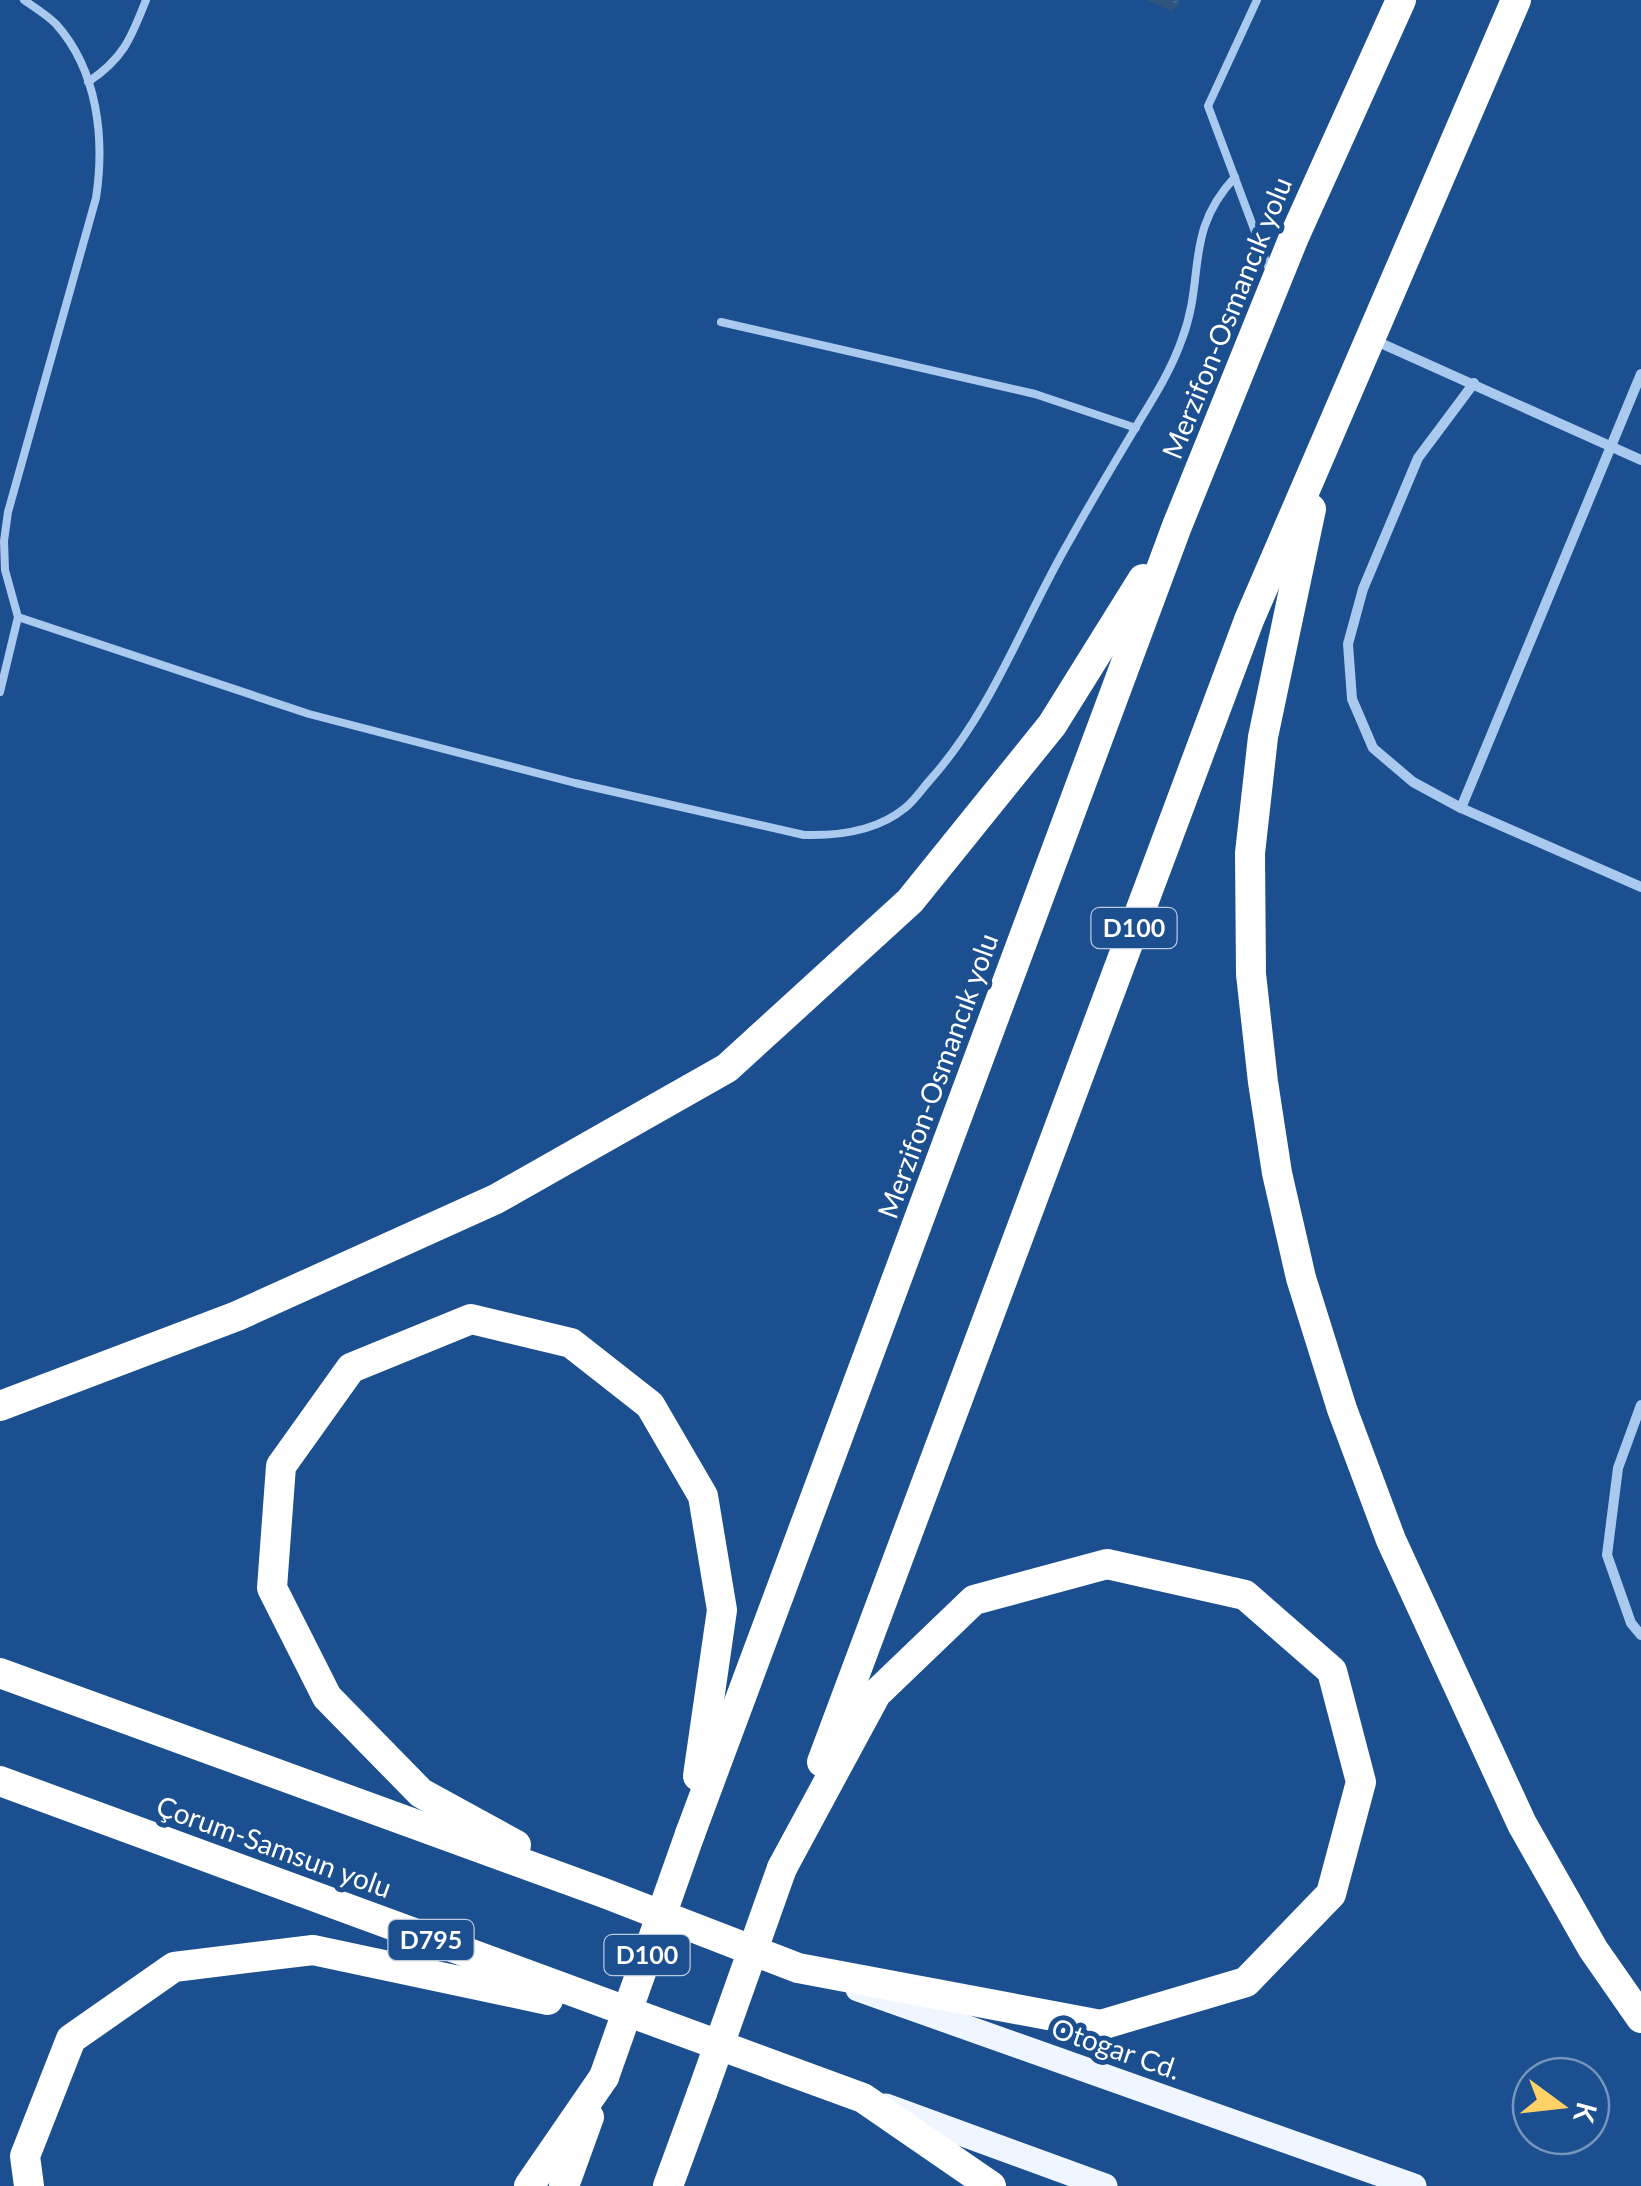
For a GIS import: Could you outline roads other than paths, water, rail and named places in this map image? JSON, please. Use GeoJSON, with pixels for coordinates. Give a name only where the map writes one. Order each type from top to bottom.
{"type":"FeatureCollection","features":[{"type":"Feature","properties":{"kind":"highway","name":"Merzifon-Osmancık yolu"},"geometry":{"type":"LineString","coordinates":[[564,2186],[690,1834],[1177,526],[1275,283],[1401,0]]}},
{"type":"Feature","properties":{"kind":"highway","name":"D100"},"geometry":{"type":"LineString","coordinates":[[668,2186],[782,1868],[1249,620],[1516,0]]}},
{"type":"Feature","properties":{"kind":"highway"},"geometry":{"type":"LineString","coordinates":[[1324,446],[1263,738],[1250,853],[1251,974],[1278,1173],[1301,1278],[1342,1409],[1391,1540],[1522,1824],[1593,1949],[1641,2018]]}},
{"type":"Feature","properties":{"kind":"highway"},"geometry":{"type":"LineString","coordinates":[[0,1406],[238,1316],[496,1199],[727,1068],[910,901],[1052,725],[1177,526]]}},
{"type":"Feature","properties":{"kind":"highway"},"geometry":{"type":"LineString","coordinates":[[604,1893],[422,1792],[327,1697],[272,1588],[281,1466],[351,1368],[471,1320],[571,1343],[650,1405],[703,1496],[722,1610],[690,1834]]}},
{"type":"Feature","properties":{"kind":"highway"},"geometry":{"type":"LineString","coordinates":[[0,1674],[604,1893],[798,1968],[1100,2025],[1246,1982],[1331,1894],[1360,1782],[1332,1672],[1245,1595],[1107,1564],[974,1600],[876,1694],[782,1868]]}},
{"type":"Feature","properties":{"kind":"highway","name":"Çorum-Samsun yolu"},"geometry":{"type":"LineString","coordinates":[[0,1781],[863,2098],[991,2186]]}},
{"type":"Feature","properties":{"kind":"highway"},"geometry":{"type":"LineString","coordinates":[[29,2186],[25,2156],[71,2040],[174,1967],[313,1950],[658,2023]]}},
{"type":"Feature","properties":{"kind":"highway"},"geometry":{"type":"LineString","coordinates":[[529,2186],[604,2077]]}},
{"type":"Feature","properties":{"kind":"highway"},"geometry":{"type":"LineString","coordinates":[[682,2186],[702,2093]]}},
{"type":"Feature","properties":{"kind":"main road","name":"Otogar Cd."},"geometry":{"type":"LineString","coordinates":[[798,1968],[1414,2186]]}},
{"type":"Feature","properties":{"kind":"main road"},"geometry":{"type":"LineString","coordinates":[[863,2098],[1105,2186]]}},
{"type":"Feature","properties":{"kind":"street"},"geometry":{"type":"LineString","coordinates":[[1370,338],[1641,460]]}},
{"type":"Feature","properties":{"kind":"street"},"geometry":{"type":"LineString","coordinates":[[1461,808],[1641,374]]}},
{"type":"Feature","properties":{"kind":"street"},"geometry":{"type":"LineString","coordinates":[[1474,384],[1418,458],[1363,589],[1348,644],[1352,699],[1373,748],[1413,782],[1461,808],[1641,887]]}},
{"type":"Feature","properties":{"kind":"street"},"geometry":{"type":"LineString","coordinates":[[1641,1405],[1618,1468],[1608,1555],[1631,1623],[1641,1635]]}},
{"type":"Feature","properties":{"kind":"lane"},"geometry":{"type":"LineString","coordinates":[[0,692],[18,616],[5,570],[8,512],[96,198],[100,170],[97,115],[88,82],[55,24],[24,0]]}},
{"type":"Feature","properties":{"kind":"lane"},"geometry":{"type":"LineString","coordinates":[[88,82],[116,59],[130,40],[146,0]]}},
{"type":"Feature","properties":{"kind":"lane"},"geometry":{"type":"LineString","coordinates":[[1257,0],[1208,106],[1275,283]]}},
{"type":"Feature","properties":{"kind":"lane"},"geometry":{"type":"LineString","coordinates":[[18,616],[309,714],[782,832],[804,836],[848,833],[888,819],[906,808],[941,768],[982,707],[1068,542],[1172,364],[1192,307],[1201,231],[1215,201],[1235,177]]}},
{"type":"Feature","properties":{"kind":"lane"},"geometry":{"type":"LineString","coordinates":[[721,322],[1035,394],[1136,428]]}}]}
